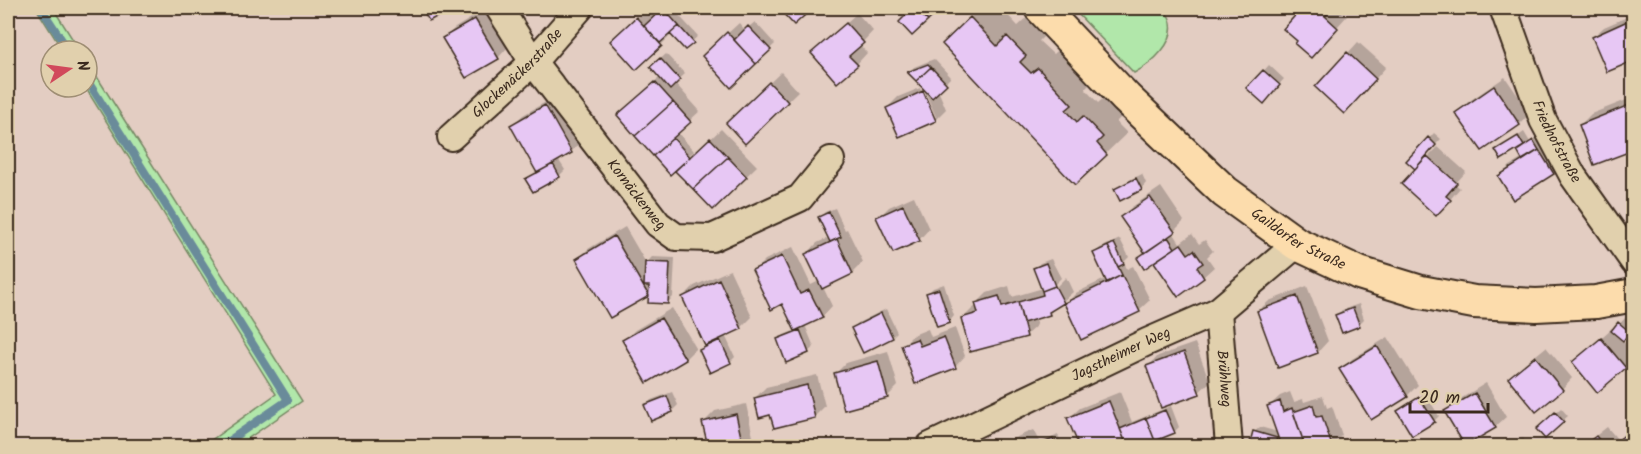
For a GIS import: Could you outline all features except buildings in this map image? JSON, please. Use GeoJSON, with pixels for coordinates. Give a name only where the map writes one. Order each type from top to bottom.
{"type":"FeatureCollection","features":[{"type":"Feature","properties":{"kind":"main road","name":"Gaildorfer Straße"},"geometry":{"type":"LineString","coordinates":[[1041,8],[1126,98],[1225,192],[1297,243],[1359,273],[1421,292],[1474,302],[1536,305],[1596,302],[1634,295]]}},
{"type":"Feature","properties":{"kind":"street","name":"Kornäckerweg"},"geometry":{"type":"LineString","coordinates":[[499,8],[533,62],[658,224],[676,237],[712,238],[800,198],[831,160]]}},
{"type":"Feature","properties":{"kind":"street","name":"Glockenäckerstraße"},"geometry":{"type":"LineString","coordinates":[[451,137],[533,62],[580,8]]}},
{"type":"Feature","properties":{"kind":"street","name":"Friedhofstraße"},"geometry":{"type":"LineString","coordinates":[[1503,8],[1543,120],[1573,176],[1634,262]]}},
{"type":"Feature","properties":{"kind":"street","name":"Jagstheimer Weg"},"geometry":{"type":"LineString","coordinates":[[930,447],[1147,342],[1218,311],[1297,243]]}},
{"type":"Feature","properties":{"kind":"street","name":"Brühlweg"},"geometry":{"type":"LineString","coordinates":[[1218,311],[1229,447]]}},
{"type":"Feature","properties":{"kind":"green space"},"geometry":{"type":"Polygon","coordinates":[[[36,8],[53,8],[72,39],[55,39],[36,8]]]}},
{"type":"Feature","properties":{"kind":"green space"},"geometry":{"type":"Polygon","coordinates":[[[1075,8],[1161,8],[1170,19],[1170,36],[1167,44],[1155,58],[1134,73],[1078,14],[1075,8]]]}},
{"type":"Feature","properties":{"kind":"green space"},"geometry":{"type":"Polygon","coordinates":[[[99,80],[302,401],[237,446],[203,446],[276,394],[92,99],[99,99],[99,80]]]}},
{"type":"Feature","properties":{"kind":"waterway"},"geometry":{"type":"LineString","coordinates":[[41,8],[61,39]]}},
{"type":"Feature","properties":{"kind":"waterway"},"geometry":{"type":"LineString","coordinates":[[99,99],[288,400],[221,446]]}}]}
